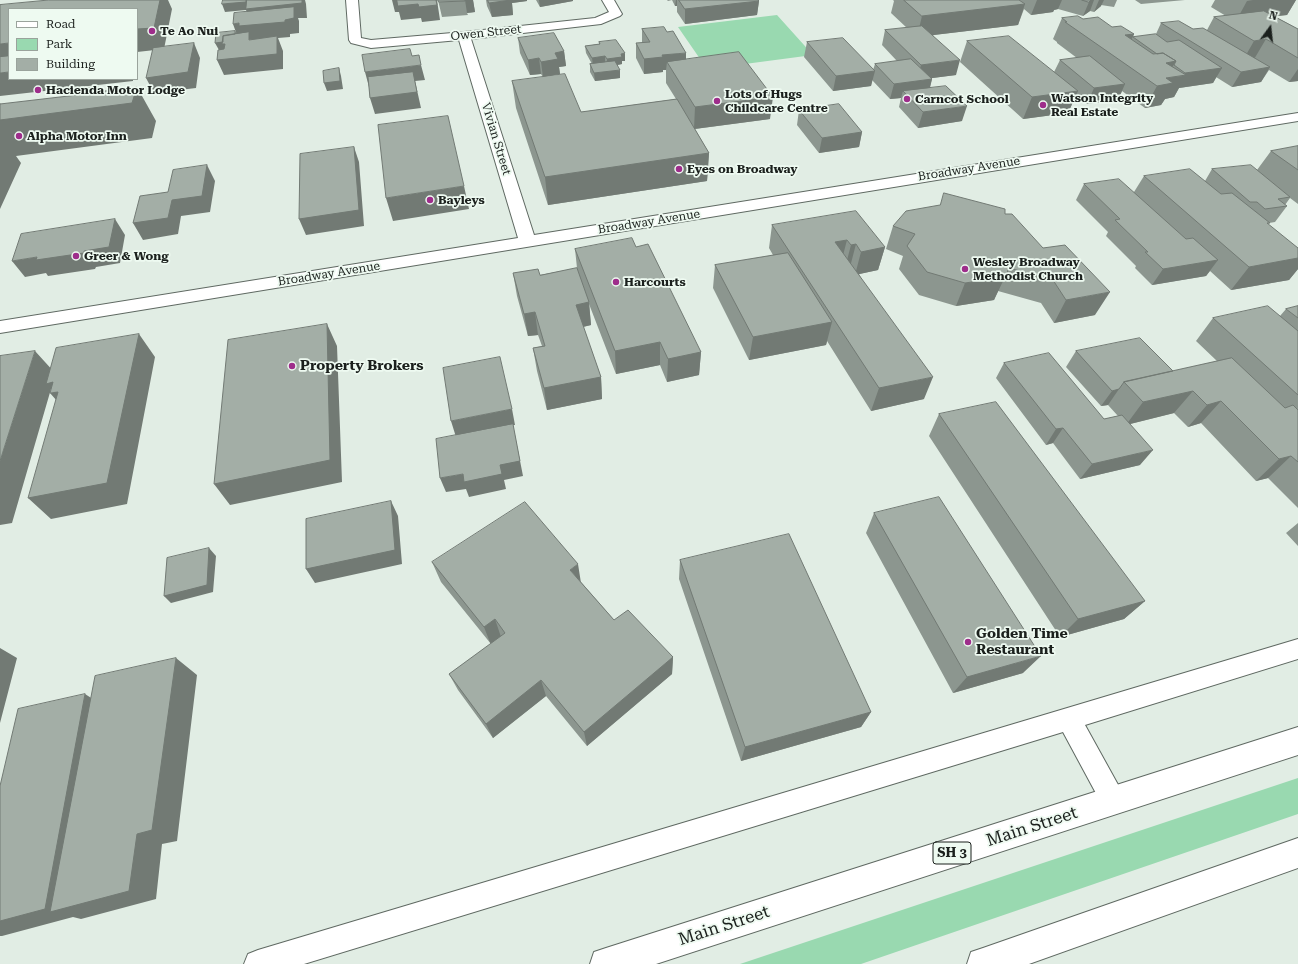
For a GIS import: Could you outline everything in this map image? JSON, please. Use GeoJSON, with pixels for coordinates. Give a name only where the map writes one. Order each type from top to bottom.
{"type":"FeatureCollection","features":[{"type":"Feature","properties":{"kind":"main road","name":"Owen Street"},"geometry":{"type":"LineString","coordinates":[[352,0],[355,40],[371,44],[464,36],[597,21],[616,14],[608,0]]}},
{"type":"Feature","properties":{"kind":"main road","name":"Vivian Street"},"geometry":{"type":"LineString","coordinates":[[464,36],[528,242]]}},
{"type":"Feature","properties":{"kind":"main road","name":"Broadway Avenue"},"geometry":{"type":"LineString","coordinates":[[0,327],[1298,117]]}},
{"type":"Feature","properties":{"kind":"main road","name":"Main Street"},"geometry":{"type":"LineString","coordinates":[[606,964],[1298,741]]}},
{"type":"Feature","properties":{"kind":"main road"},"geometry":{"type":"LineString","coordinates":[[983,964],[1298,854]]}},
{"type":"Feature","properties":{"kind":"lane"},"geometry":{"type":"LineString","coordinates":[[258,964],[1298,649]]}},
{"type":"Feature","properties":{"kind":"lane"},"geometry":{"type":"LineString","coordinates":[[1068,718],[1114,801]]}},
{"type":"Feature","properties":{"kind":"green space"},"geometry":{"type":"Polygon","coordinates":[[[777,15],[813,55],[707,69],[678,27],[777,15]]]}},
{"type":"Feature","properties":{"kind":"green space"},"geometry":{"type":"Polygon","coordinates":[[[1298,778],[1298,814],[861,964],[740,964],[1298,778]]]}},
{"type":"Feature","properties":{"kind":"building"},"geometry":{"type":"Polygon","coordinates":[[[49,0],[160,0],[154,28],[138,29],[138,8],[8,8],[8,43],[0,44],[0,5],[49,0]]]}},
{"type":"Feature","properties":{"kind":"building"},"geometry":{"type":"Polygon","coordinates":[[[223,0],[246,0],[246,2],[222,4],[223,0]]]}},
{"type":"Feature","properties":{"kind":"building"},"geometry":{"type":"Polygon","coordinates":[[[247,0],[302,0],[302,3],[246,9],[247,0]]]}},
{"type":"Feature","properties":{"kind":"building"},"geometry":{"type":"Polygon","coordinates":[[[397,0],[436,0],[437,5],[419,7],[418,4],[398,6],[397,0]]]}},
{"type":"Feature","properties":{"kind":"building"},"geometry":{"type":"Polygon","coordinates":[[[438,0],[465,0],[465,1],[439,2],[438,0]]]}},
{"type":"Feature","properties":{"kind":"building"},"geometry":{"type":"Polygon","coordinates":[[[488,0],[511,0],[489,3],[488,0]]]}},
{"type":"Feature","properties":{"kind":"building"},"geometry":{"type":"Polygon","coordinates":[[[679,0],[758,0],[759,1],[685,9],[679,0]]]}},
{"type":"Feature","properties":{"kind":"building"},"geometry":{"type":"Polygon","coordinates":[[[904,0],[1019,0],[1025,4],[922,16],[904,0]]]}},
{"type":"Feature","properties":{"kind":"building"},"geometry":{"type":"Polygon","coordinates":[[[294,7],[294,18],[285,20],[285,22],[239,26],[239,23],[233,24],[234,13],[294,7]]]}},
{"type":"Feature","properties":{"kind":"building"},"geometry":{"type":"Polygon","coordinates":[[[1264,11],[1298,29],[1298,58],[1266,39],[1254,41],[1214,17],[1264,11]]]}},
{"type":"Feature","properties":{"kind":"building"},"geometry":{"type":"Polygon","coordinates":[[[1078,16],[1083,19],[1098,17],[1112,27],[1121,26],[1134,34],[1125,35],[1153,54],[1163,53],[1176,61],[1166,63],[1186,75],[1166,78],[1173,83],[1157,86],[1065,22],[1067,22],[1062,18],[1078,16]]]}},
{"type":"Feature","properties":{"kind":"building"},"geometry":{"type":"Polygon","coordinates":[[[1179,21],[1193,29],[1203,28],[1270,67],[1241,72],[1161,23],[1179,21]]]}},
{"type":"Feature","properties":{"kind":"building"},"geometry":{"type":"Polygon","coordinates":[[[922,26],[960,60],[921,65],[885,30],[922,26]]]}},
{"type":"Feature","properties":{"kind":"building"},"geometry":{"type":"Polygon","coordinates":[[[664,27],[667,32],[673,31],[686,53],[662,55],[663,57],[644,59],[636,43],[650,42],[642,29],[664,27]]]}},
{"type":"Feature","properties":{"kind":"building"},"geometry":{"type":"Polygon","coordinates":[[[235,31],[235,34],[223,36],[223,42],[215,43],[216,33],[235,31]]]}},
{"type":"Feature","properties":{"kind":"building"},"geometry":{"type":"Polygon","coordinates":[[[249,32],[249,40],[277,36],[277,54],[217,60],[218,50],[224,49],[225,44],[222,44],[223,36],[249,32]]]}},
{"type":"Feature","properties":{"kind":"building"},"geometry":{"type":"Polygon","coordinates":[[[554,33],[564,51],[555,53],[558,59],[541,62],[539,58],[528,60],[518,38],[554,33]]]}},
{"type":"Feature","properties":{"kind":"building"},"geometry":{"type":"Polygon","coordinates":[[[1156,34],[1167,42],[1179,40],[1222,68],[1185,73],[1174,65],[1176,61],[1163,53],[1157,54],[1133,37],[1156,34]]]}},
{"type":"Feature","properties":{"kind":"building"},"geometry":{"type":"Polygon","coordinates":[[[1009,36],[1078,91],[1032,97],[967,41],[1009,36]]]}},
{"type":"Feature","properties":{"kind":"building"},"geometry":{"type":"Polygon","coordinates":[[[843,38],[875,71],[836,76],[807,42],[843,38]]]}},
{"type":"Feature","properties":{"kind":"building"},"geometry":{"type":"Polygon","coordinates":[[[616,40],[625,53],[621,54],[622,57],[607,59],[605,56],[592,58],[585,46],[600,44],[599,42],[616,40]]]}},
{"type":"Feature","properties":{"kind":"building"},"geometry":{"type":"Polygon","coordinates":[[[194,43],[188,72],[146,78],[153,48],[194,43]]]}},
{"type":"Feature","properties":{"kind":"building"},"geometry":{"type":"Polygon","coordinates":[[[410,49],[412,56],[419,55],[421,65],[365,72],[362,55],[410,49]]]}},
{"type":"Feature","properties":{"kind":"building"},"geometry":{"type":"Polygon","coordinates":[[[739,52],[773,97],[695,107],[667,62],[739,52]]]}},
{"type":"Feature","properties":{"kind":"building"},"geometry":{"type":"Polygon","coordinates":[[[8,56],[8,72],[0,73],[0,57],[8,56]]]}},
{"type":"Feature","properties":{"kind":"building"},"geometry":{"type":"Polygon","coordinates":[[[1090,56],[1125,84],[1094,88],[1060,60],[1090,56]]]}},
{"type":"Feature","properties":{"kind":"building"},"geometry":{"type":"Polygon","coordinates":[[[911,59],[932,79],[894,84],[875,64],[911,59]]]}},
{"type":"Feature","properties":{"kind":"building"},"geometry":{"type":"Polygon","coordinates":[[[615,61],[620,70],[594,73],[590,64],[615,61]]]}},
{"type":"Feature","properties":{"kind":"building"},"geometry":{"type":"Polygon","coordinates":[[[339,68],[340,81],[324,83],[323,71],[339,68]]]}},
{"type":"Feature","properties":{"kind":"building"},"geometry":{"type":"Polygon","coordinates":[[[413,72],[417,92],[370,98],[368,77],[413,72]]]}},
{"type":"Feature","properties":{"kind":"building"},"geometry":{"type":"Polygon","coordinates":[[[565,74],[581,112],[677,99],[709,153],[545,177],[512,81],[565,74]]]}},
{"type":"Feature","properties":{"kind":"building"},"geometry":{"type":"Polygon","coordinates":[[[946,86],[967,106],[923,112],[903,91],[946,86]]]}},
{"type":"Feature","properties":{"kind":"building"},"geometry":{"type":"Polygon","coordinates":[[[98,87],[97,92],[137,87],[132,103],[0,120],[0,104],[77,95],[79,89],[98,87]]]}},
{"type":"Feature","properties":{"kind":"building"},"geometry":{"type":"Polygon","coordinates":[[[839,104],[862,132],[822,138],[799,110],[839,104]]]}},
{"type":"Feature","properties":{"kind":"building"},"geometry":{"type":"Polygon","coordinates":[[[448,116],[464,186],[386,198],[378,125],[448,116]]]}},
{"type":"Feature","properties":{"kind":"building"},"geometry":{"type":"Polygon","coordinates":[[[1298,146],[1298,170],[1271,151],[1298,146]]]}},
{"type":"Feature","properties":{"kind":"building"},"geometry":{"type":"Polygon","coordinates":[[[354,147],[359,210],[299,219],[300,154],[354,147]]]}},
{"type":"Feature","properties":{"kind":"building"},"geometry":{"type":"Polygon","coordinates":[[[207,165],[202,196],[172,200],[168,218],[133,223],[140,196],[168,192],[173,170],[207,165]]]}},
{"type":"Feature","properties":{"kind":"building"},"geometry":{"type":"Polygon","coordinates":[[[1251,165],[1290,197],[1278,199],[1287,206],[1265,209],[1257,202],[1250,202],[1212,169],[1251,165]]]}},
{"type":"Feature","properties":{"kind":"building"},"geometry":{"type":"Polygon","coordinates":[[[1190,169],[1221,194],[1232,193],[1270,223],[1267,223],[1298,248],[1298,258],[1249,267],[1144,176],[1190,169]]]}},
{"type":"Feature","properties":{"kind":"building"},"geometry":{"type":"Polygon","coordinates":[[[1119,179],[1186,239],[1193,238],[1218,260],[1163,269],[1115,220],[1120,219],[1084,184],[1119,179]]]}},
{"type":"Feature","properties":{"kind":"building"},"geometry":{"type":"Polygon","coordinates":[[[944,193],[1005,209],[1005,214],[1012,214],[1043,248],[1065,245],[1110,292],[1066,300],[1053,280],[1009,268],[1005,277],[965,283],[927,272],[907,246],[915,234],[893,226],[906,211],[940,205],[944,193]]]}},
{"type":"Feature","properties":{"kind":"building"},"geometry":{"type":"Polygon","coordinates":[[[856,211],[885,247],[861,252],[856,244],[851,245],[847,240],[835,242],[933,377],[879,388],[772,225],[856,211]]]}},
{"type":"Feature","properties":{"kind":"building"},"geometry":{"type":"Polygon","coordinates":[[[115,219],[109,247],[84,251],[84,253],[36,260],[37,257],[12,261],[21,234],[115,219]]]}},
{"type":"Feature","properties":{"kind":"building"},"geometry":{"type":"Polygon","coordinates":[[[632,238],[636,247],[648,244],[701,352],[668,359],[660,342],[615,351],[575,249],[632,238]]]}},
{"type":"Feature","properties":{"kind":"building"},"geometry":{"type":"Polygon","coordinates":[[[788,253],[832,322],[753,337],[715,265],[788,253]]]}},
{"type":"Feature","properties":{"kind":"building"},"geometry":{"type":"Polygon","coordinates":[[[577,268],[589,302],[576,305],[601,377],[544,388],[533,348],[545,346],[535,312],[524,314],[513,273],[538,269],[540,275],[577,268]]]}},
{"type":"Feature","properties":{"kind":"building"},"geometry":{"type":"Polygon","coordinates":[[[1268,306],[1298,331],[1298,395],[1213,318],[1268,306]]]}},
{"type":"Feature","properties":{"kind":"building"},"geometry":{"type":"Polygon","coordinates":[[[1298,306],[1298,318],[1286,309],[1298,306]]]}},
{"type":"Feature","properties":{"kind":"building"},"geometry":{"type":"Polygon","coordinates":[[[327,324],[330,460],[214,484],[228,340],[327,324]]]}},
{"type":"Feature","properties":{"kind":"building"},"geometry":{"type":"Polygon","coordinates":[[[139,334],[107,483],[28,498],[58,392],[50,393],[53,382],[46,384],[56,348],[139,334]]]}},
{"type":"Feature","properties":{"kind":"building"},"geometry":{"type":"Polygon","coordinates":[[[1140,338],[1173,371],[1124,382],[1119,389],[1112,391],[1076,351],[1140,338]]]}},
{"type":"Feature","properties":{"kind":"building"},"geometry":{"type":"Polygon","coordinates":[[[35,351],[0,461],[0,356],[35,351]]]}},
{"type":"Feature","properties":{"kind":"building"},"geometry":{"type":"Polygon","coordinates":[[[1049,353],[1104,419],[1122,415],[1153,450],[1092,464],[1063,428],[1056,429],[1004,363],[1049,353]]]}},
{"type":"Feature","properties":{"kind":"building"},"geometry":{"type":"Polygon","coordinates":[[[500,357],[512,409],[451,421],[443,368],[500,357]]]}},
{"type":"Feature","properties":{"kind":"building"},"geometry":{"type":"Polygon","coordinates":[[[1232,358],[1285,408],[1293,405],[1298,410],[1298,462],[1291,456],[1279,459],[1221,401],[1207,405],[1193,391],[1143,402],[1124,382],[1232,358]]]}},
{"type":"Feature","properties":{"kind":"building"},"geometry":{"type":"Polygon","coordinates":[[[996,402],[1145,601],[1078,619],[939,414],[996,402]]]}},
{"type":"Feature","properties":{"kind":"building"},"geometry":{"type":"Polygon","coordinates":[[[513,424],[520,461],[500,465],[502,474],[464,482],[463,474],[440,478],[436,439],[513,424]]]}},
{"type":"Feature","properties":{"kind":"building"},"geometry":{"type":"Polygon","coordinates":[[[939,497],[1041,656],[967,677],[874,513],[939,497]]]}},
{"type":"Feature","properties":{"kind":"building"},"geometry":{"type":"Polygon","coordinates":[[[391,501],[395,550],[306,569],[306,519],[391,501]]]}},
{"type":"Feature","properties":{"kind":"building"},"geometry":{"type":"Polygon","coordinates":[[[525,502],[578,564],[570,570],[614,620],[628,610],[673,657],[584,732],[541,680],[486,724],[449,674],[505,633],[495,619],[484,627],[432,562],[525,502]]]}},
{"type":"Feature","properties":{"kind":"building"},"geometry":{"type":"Polygon","coordinates":[[[789,534],[871,712],[745,747],[680,560],[789,534]]]}},
{"type":"Feature","properties":{"kind":"building"},"geometry":{"type":"Polygon","coordinates":[[[209,548],[207,585],[164,596],[167,558],[209,548]]]}},
{"type":"Feature","properties":{"kind":"building"},"geometry":{"type":"Polygon","coordinates":[[[176,658],[152,830],[137,834],[129,891],[50,912],[95,676],[176,658]]]}},
{"type":"Feature","properties":{"kind":"building"},"geometry":{"type":"Polygon","coordinates":[[[85,694],[45,909],[0,921],[0,786],[18,709],[85,694]]]}},
{"type":"Feature","properties":{"kind":"place","name":"Te Ao Nui"},"geometry":{"type":"Point","coordinates":[152,31]}},
{"type":"Feature","properties":{"kind":"place","name":"Hacienda Motor Lodge"},"geometry":{"type":"Point","coordinates":[38,90]}},
{"type":"Feature","properties":{"kind":"place","name":"Carncot School"},"geometry":{"type":"Point","coordinates":[907,99]}},
{"type":"Feature","properties":{"kind":"place","name":"Lots of Hugs Childcare Centre"},"geometry":{"type":"Point","coordinates":[717,101]}},
{"type":"Feature","properties":{"kind":"place","name":"Watson Integrity Real Estate"},"geometry":{"type":"Point","coordinates":[1043,105]}},
{"type":"Feature","properties":{"kind":"place","name":"Alpha Motor Inn"},"geometry":{"type":"Point","coordinates":[19,136]}},
{"type":"Feature","properties":{"kind":"place","name":"Eyes on Broadway"},"geometry":{"type":"Point","coordinates":[679,169]}},
{"type":"Feature","properties":{"kind":"place","name":"Bayleys"},"geometry":{"type":"Point","coordinates":[430,200]}},
{"type":"Feature","properties":{"kind":"place","name":"Greer & Wong"},"geometry":{"type":"Point","coordinates":[76,256]}},
{"type":"Feature","properties":{"kind":"place","name":"Wesley Broadway Methodist Church"},"geometry":{"type":"Point","coordinates":[965,269]}},
{"type":"Feature","properties":{"kind":"place","name":"Harcourts"},"geometry":{"type":"Point","coordinates":[616,282]}},
{"type":"Feature","properties":{"kind":"place","name":"Property Brokers"},"geometry":{"type":"Point","coordinates":[292,366]}},
{"type":"Feature","properties":{"kind":"place","name":"Golden Time Restaurant"},"geometry":{"type":"Point","coordinates":[968,642]}}]}
